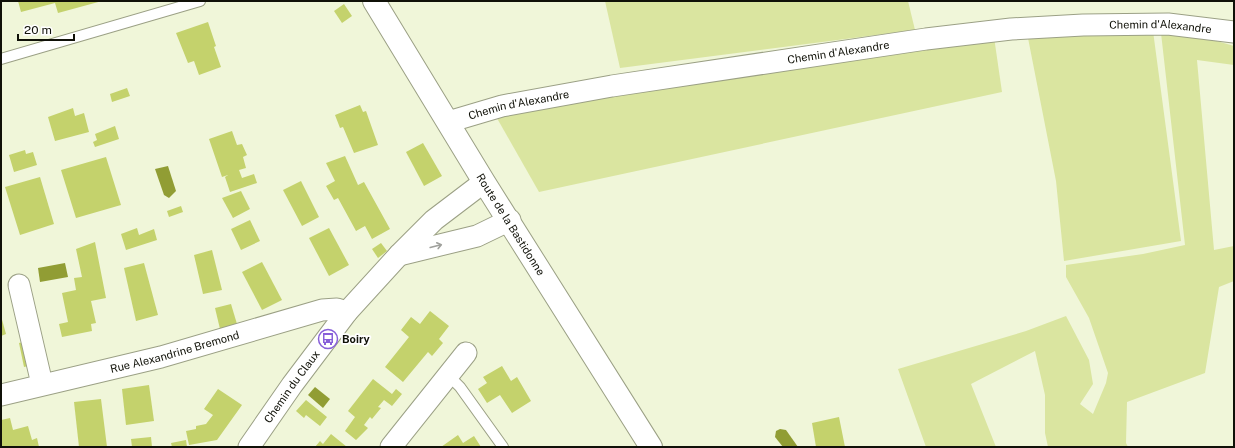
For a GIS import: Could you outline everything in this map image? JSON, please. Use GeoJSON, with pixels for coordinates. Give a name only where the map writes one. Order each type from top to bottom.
{"type":"FeatureCollection","features":[{"type":"Feature","properties":{"kind":"main road","name":"Route de la Bastidonne"},"geometry":{"type":"LineString","coordinates":[[374,1],[484,182],[510,220],[651,447]]}},
{"type":"Feature","properties":{"kind":"street","name":"Chemin d'Alexandre"},"geometry":{"type":"LineString","coordinates":[[448,122],[502,106],[612,86],[919,40],[1011,29],[1083,25],[1168,24],[1234,32]]}},
{"type":"Feature","properties":{"kind":"street","name":"Chemin du Claux"},"geometry":{"type":"LineString","coordinates":[[250,447],[292,385],[347,312],[398,255],[439,216],[484,182]]}},
{"type":"Feature","properties":{"kind":"street"},"geometry":{"type":"LineString","coordinates":[[398,255],[477,236],[510,220]]}},
{"type":"Feature","properties":{"kind":"street"},"geometry":{"type":"LineString","coordinates":[[19,285],[42,384]]}},
{"type":"Feature","properties":{"kind":"street","name":"Rue Alexandrine Bremond"},"geometry":{"type":"LineString","coordinates":[[1,395],[42,384],[161,357],[322,310],[337,309],[347,312]]}},
{"type":"Feature","properties":{"kind":"street"},"geometry":{"type":"LineString","coordinates":[[390,447],[466,353]]}},
{"type":"Feature","properties":{"kind":"lane"},"geometry":{"type":"LineString","coordinates":[[1,59],[200,1]]}},
{"type":"Feature","properties":{"kind":"lane"},"geometry":{"type":"LineString","coordinates":[[448,375],[460,387],[502,447]]}},
{"type":"Feature","properties":{"kind":"shaded area"},"geometry":{"type":"Polygon","coordinates":[[[605,1],[908,1],[915,30],[620,68],[605,1]]]}},
{"type":"Feature","properties":{"kind":"shaded area"},"geometry":{"type":"Polygon","coordinates":[[[1153,31],[1181,241],[1064,261],[1056,181],[1028,38],[1153,31]]]}},
{"type":"Feature","properties":{"kind":"shaded area"},"geometry":{"type":"Polygon","coordinates":[[[1161,33],[1189,33],[1234,46],[1234,65],[1197,60],[1214,250],[1234,246],[1234,281],[1219,287],[1205,373],[1127,402],[1126,443],[1128,447],[1048,447],[1045,433],[1045,395],[1035,351],[971,384],[996,447],[926,447],[898,369],[1026,331],[1066,316],[1089,360],[1093,384],[1080,404],[1093,414],[1106,383],[1108,373],[1089,318],[1066,277],[1066,265],[1143,254],[1185,245],[1161,33]]]}},
{"type":"Feature","properties":{"kind":"shaded area"},"geometry":{"type":"Polygon","coordinates":[[[994,37],[1002,92],[539,192],[494,113],[994,37]]]}},
{"type":"Feature","properties":{"kind":"shaded area"},"geometry":{"type":"Polygon","coordinates":[[[168,166],[176,191],[169,198],[164,195],[155,169],[168,166]]]}},
{"type":"Feature","properties":{"kind":"shaded area"},"geometry":{"type":"Polygon","coordinates":[[[65,263],[68,277],[40,282],[38,268],[65,263]]]}},
{"type":"Feature","properties":{"kind":"shaded area"},"geometry":{"type":"Polygon","coordinates":[[[315,387],[330,399],[323,408],[308,395],[315,387]]]}},
{"type":"Feature","properties":{"kind":"shaded area"},"geometry":{"type":"Polygon","coordinates":[[[780,429],[786,430],[798,447],[783,447],[775,437],[776,431],[780,429]]]}},
{"type":"Feature","properties":{"kind":"building"},"geometry":{"type":"Polygon","coordinates":[[[18,1],[102,1],[58,13],[55,3],[21,12],[18,1]]]}},
{"type":"Feature","properties":{"kind":"building"},"geometry":{"type":"Polygon","coordinates":[[[344,4],[352,16],[342,23],[334,11],[344,4]]]}},
{"type":"Feature","properties":{"kind":"building"},"geometry":{"type":"Polygon","coordinates":[[[208,22],[221,67],[199,75],[194,61],[188,63],[176,33],[208,22]]]}},
{"type":"Feature","properties":{"kind":"building"},"geometry":{"type":"Polygon","coordinates":[[[127,88],[130,96],[112,102],[110,94],[127,88]]]}},
{"type":"Feature","properties":{"kind":"building"},"geometry":{"type":"Polygon","coordinates":[[[360,105],[363,112],[366,111],[378,145],[354,153],[343,127],[340,128],[335,115],[360,105]]]}},
{"type":"Feature","properties":{"kind":"building"},"geometry":{"type":"Polygon","coordinates":[[[73,108],[75,116],[84,113],[89,132],[55,141],[48,117],[73,108]]]}},
{"type":"Feature","properties":{"kind":"building"},"geometry":{"type":"Polygon","coordinates":[[[115,126],[119,139],[95,147],[93,142],[97,140],[95,134],[115,126]]]}},
{"type":"Feature","properties":{"kind":"building"},"geometry":{"type":"Polygon","coordinates":[[[232,131],[237,145],[242,144],[247,155],[243,157],[246,168],[239,170],[242,178],[254,174],[257,183],[230,192],[225,177],[228,175],[222,177],[209,139],[232,131]]]}},
{"type":"Feature","properties":{"kind":"building"},"geometry":{"type":"Polygon","coordinates":[[[423,143],[442,176],[424,186],[406,152],[423,143]]]}},
{"type":"Feature","properties":{"kind":"building"},"geometry":{"type":"Polygon","coordinates":[[[25,150],[26,154],[33,152],[37,165],[14,172],[9,155],[25,150]]]}},
{"type":"Feature","properties":{"kind":"building"},"geometry":{"type":"Polygon","coordinates":[[[345,156],[358,185],[364,182],[390,229],[372,239],[365,226],[356,231],[338,198],[334,200],[326,186],[335,181],[326,163],[345,156]]]}},
{"type":"Feature","properties":{"kind":"building"},"geometry":{"type":"Polygon","coordinates":[[[106,157],[121,205],[76,218],[61,170],[106,157]]]}},
{"type":"Feature","properties":{"kind":"building"},"geometry":{"type":"Polygon","coordinates":[[[40,177],[54,224],[20,235],[5,187],[40,177]]]}},
{"type":"Feature","properties":{"kind":"building"},"geometry":{"type":"Polygon","coordinates":[[[301,181],[319,217],[302,226],[283,190],[301,181]]]}},
{"type":"Feature","properties":{"kind":"building"},"geometry":{"type":"Polygon","coordinates":[[[241,191],[250,209],[233,218],[222,198],[241,191]]]}},
{"type":"Feature","properties":{"kind":"building"},"geometry":{"type":"Polygon","coordinates":[[[181,206],[183,212],[169,217],[167,211],[181,206]]]}},
{"type":"Feature","properties":{"kind":"building"},"geometry":{"type":"Polygon","coordinates":[[[250,220],[260,241],[241,250],[231,229],[250,220]]]}},
{"type":"Feature","properties":{"kind":"building"},"geometry":{"type":"Polygon","coordinates":[[[137,228],[139,235],[154,229],[157,240],[126,250],[121,234],[137,228]]]}},
{"type":"Feature","properties":{"kind":"building"},"geometry":{"type":"Polygon","coordinates":[[[329,228],[349,265],[329,276],[309,238],[329,228]]]}},
{"type":"Feature","properties":{"kind":"building"},"geometry":{"type":"Polygon","coordinates":[[[95,242],[106,298],[91,301],[96,323],[91,324],[92,331],[62,337],[59,324],[68,322],[62,293],[76,290],[74,278],[82,277],[76,249],[95,242]]]}},
{"type":"Feature","properties":{"kind":"building"},"geometry":{"type":"Polygon","coordinates":[[[381,243],[387,251],[378,258],[372,249],[381,243]]]}},
{"type":"Feature","properties":{"kind":"building"},"geometry":{"type":"Polygon","coordinates":[[[212,250],[222,290],[203,294],[194,255],[212,250]]]}},
{"type":"Feature","properties":{"kind":"building"},"geometry":{"type":"Polygon","coordinates":[[[262,262],[282,300],[262,310],[242,272],[262,262]]]}},
{"type":"Feature","properties":{"kind":"building"},"geometry":{"type":"Polygon","coordinates":[[[144,263],[158,315],[136,321],[124,268],[144,263]]]}},
{"type":"Feature","properties":{"kind":"building"},"geometry":{"type":"Polygon","coordinates":[[[231,304],[237,324],[220,329],[215,308],[231,304]]]}},
{"type":"Feature","properties":{"kind":"building"},"geometry":{"type":"Polygon","coordinates":[[[430,311],[449,326],[439,339],[443,343],[432,356],[428,352],[403,382],[385,367],[409,337],[401,330],[411,317],[420,324],[430,311]]]}},
{"type":"Feature","properties":{"kind":"building"},"geometry":{"type":"Polygon","coordinates":[[[1,316],[6,334],[1,336],[1,316]]]}},
{"type":"Feature","properties":{"kind":"building"},"geometry":{"type":"Polygon","coordinates":[[[23,342],[28,366],[24,367],[19,343],[23,342]]]}},
{"type":"Feature","properties":{"kind":"building"},"geometry":{"type":"Polygon","coordinates":[[[502,366],[511,381],[517,377],[531,401],[512,413],[500,395],[487,403],[478,389],[487,383],[483,377],[502,366]]]}},
{"type":"Feature","properties":{"kind":"building"},"geometry":{"type":"Polygon","coordinates":[[[373,379],[392,394],[396,389],[402,394],[392,406],[384,400],[378,407],[381,408],[372,419],[370,417],[364,425],[368,428],[356,440],[345,431],[355,417],[348,411],[373,379]]]}},
{"type":"Feature","properties":{"kind":"building"},"geometry":{"type":"Polygon","coordinates":[[[149,385],[154,421],[126,425],[122,389],[149,385]]]}},
{"type":"Feature","properties":{"kind":"building"},"geometry":{"type":"Polygon","coordinates":[[[218,389],[242,405],[217,440],[189,445],[186,431],[196,429],[196,426],[206,424],[213,415],[204,409],[218,389]]]}},
{"type":"Feature","properties":{"kind":"building"},"geometry":{"type":"Polygon","coordinates":[[[101,399],[107,447],[79,447],[74,402],[101,399]]]}},
{"type":"Feature","properties":{"kind":"building"},"geometry":{"type":"Polygon","coordinates":[[[306,400],[327,417],[320,426],[306,415],[304,418],[296,411],[306,400]]]}},
{"type":"Feature","properties":{"kind":"building"},"geometry":{"type":"Polygon","coordinates":[[[839,417],[845,447],[816,447],[812,423],[839,417]]]}},
{"type":"Feature","properties":{"kind":"building"},"geometry":{"type":"Polygon","coordinates":[[[10,418],[13,430],[28,426],[32,440],[37,438],[39,447],[1,447],[1,420],[10,418]]]}},
{"type":"Feature","properties":{"kind":"building"},"geometry":{"type":"Polygon","coordinates":[[[331,434],[347,447],[315,447],[320,441],[323,444],[331,434]]]}},
{"type":"Feature","properties":{"kind":"building"},"geometry":{"type":"Polygon","coordinates":[[[458,435],[463,443],[474,436],[481,447],[441,447],[458,435]]]}},
{"type":"Feature","properties":{"kind":"building"},"geometry":{"type":"Polygon","coordinates":[[[151,437],[152,447],[132,447],[131,439],[151,437]]]}},
{"type":"Feature","properties":{"kind":"building"},"geometry":{"type":"Polygon","coordinates":[[[186,440],[187,447],[172,447],[171,443],[186,440]]]}},
{"type":"Feature","properties":{"kind":"place","name":"Boiry"},"geometry":{"type":"Point","coordinates":[328,339]}}]}
